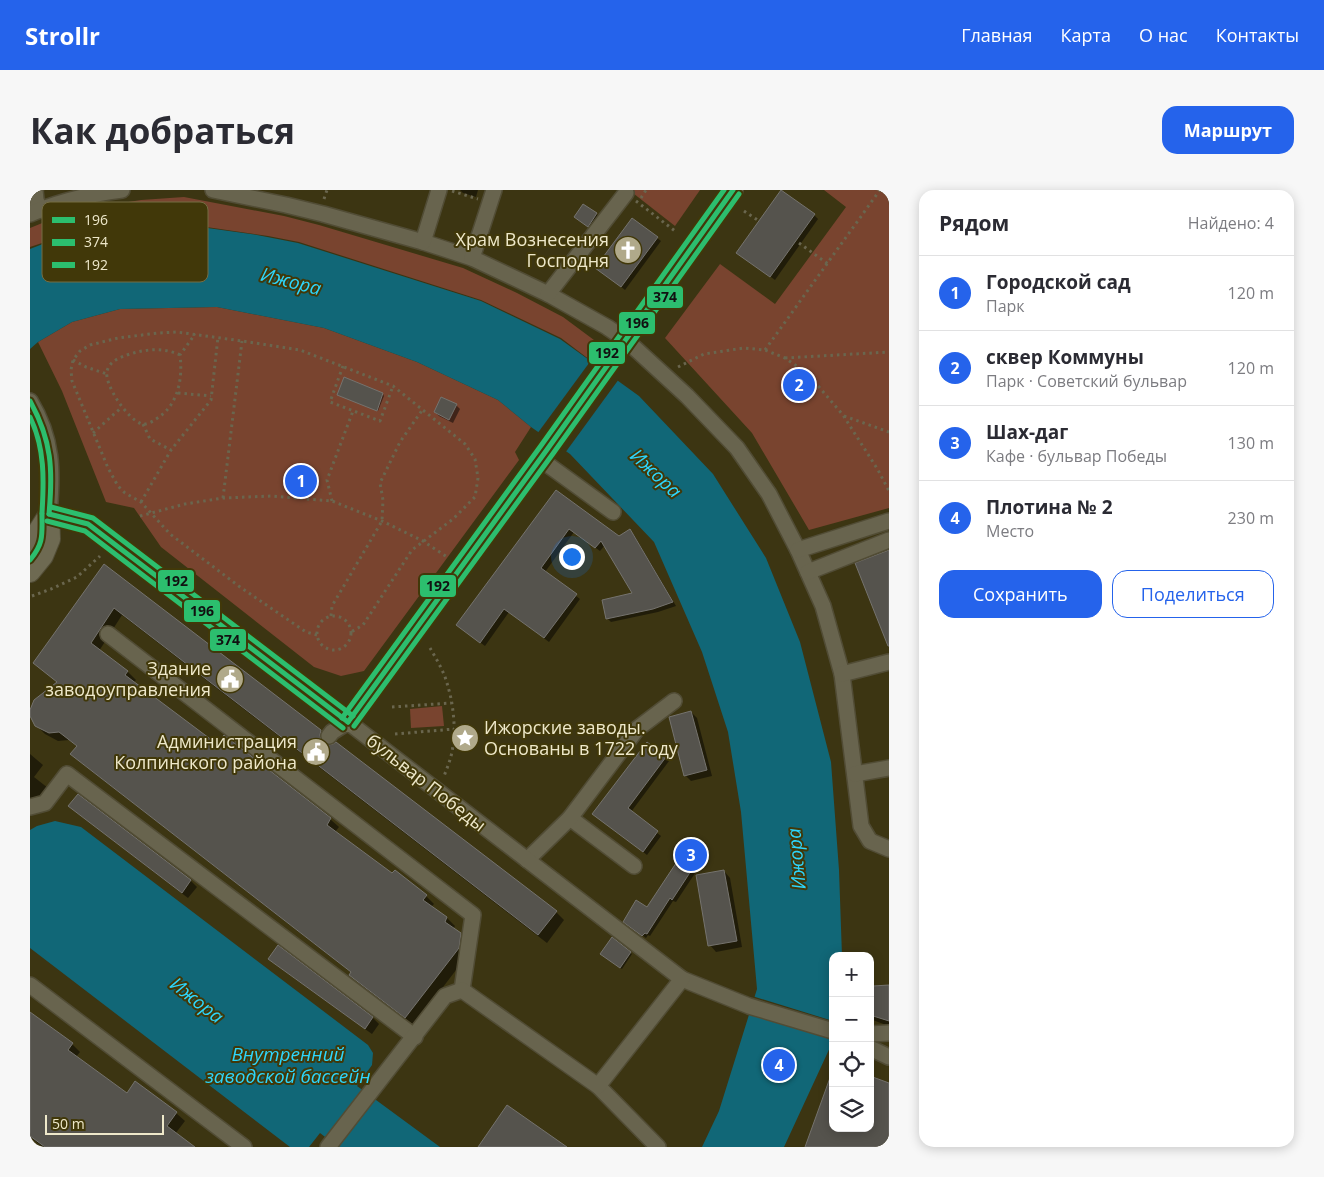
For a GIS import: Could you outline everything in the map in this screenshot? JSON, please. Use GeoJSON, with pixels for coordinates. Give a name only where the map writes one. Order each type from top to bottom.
{"type":"FeatureCollection","features":[{"type":"Feature","properties":{"kind":"main road"},"geometry":{"type":"LineString","coordinates":[[348,722],[733,190]]}},
{"type":"Feature","properties":{"kind":"main road"},"geometry":{"type":"LineString","coordinates":[[30,544],[49,514]]}},
{"type":"Feature","properties":{"kind":"main road"},"geometry":{"type":"LineString","coordinates":[[30,572],[43,556],[50,539],[49,514]]}},
{"type":"Feature","properties":{"kind":"main road","name":"бульвар Победы"},"geometry":{"type":"LineString","coordinates":[[49,514],[88,524],[348,722]]}},
{"type":"Feature","properties":{"kind":"street"},"geometry":{"type":"LineString","coordinates":[[35,190],[35,212]]}},
{"type":"Feature","properties":{"kind":"street"},"geometry":{"type":"LineString","coordinates":[[62,202],[122,190]]}},
{"type":"Feature","properties":{"kind":"street"},"geometry":{"type":"LineString","coordinates":[[213,190],[278,196],[323,214],[472,258],[548,294],[601,323],[626,340],[687,396],[736,448],[768,494],[808,572],[823,606],[842,674],[860,826],[870,841],[889,849]]}},
{"type":"Feature","properties":{"kind":"street"},"geometry":{"type":"LineString","coordinates":[[423,242],[439,190]]}},
{"type":"Feature","properties":{"kind":"street"},"geometry":{"type":"LineString","coordinates":[[548,294],[564,267],[626,193]]}},
{"type":"Feature","properties":{"kind":"street"},"geometry":{"type":"LineString","coordinates":[[472,258],[492,196]]}},
{"type":"Feature","properties":{"kind":"street"},"geometry":{"type":"LineString","coordinates":[[30,401],[38,414],[49,446],[52,469],[49,514]]}},
{"type":"Feature","properties":{"kind":"street"},"geometry":{"type":"LineString","coordinates":[[543,455],[613,512]]}},
{"type":"Feature","properties":{"kind":"street"},"geometry":{"type":"LineString","coordinates":[[798,550],[889,521]]}},
{"type":"Feature","properties":{"kind":"street"},"geometry":{"type":"LineString","coordinates":[[808,572],[889,540]]}},
{"type":"Feature","properties":{"kind":"street"},"geometry":{"type":"LineString","coordinates":[[108,634],[473,915],[462,990]]}},
{"type":"Feature","properties":{"kind":"street"},"geometry":{"type":"LineString","coordinates":[[842,674],[889,662]]}},
{"type":"Feature","properties":{"kind":"street"},"geometry":{"type":"LineString","coordinates":[[526,860],[570,818],[637,730],[674,701]]}},
{"type":"Feature","properties":{"kind":"street"},"geometry":{"type":"LineString","coordinates":[[329,736],[348,722]]}},
{"type":"Feature","properties":{"kind":"street","name":"бульвар Победы"},"geometry":{"type":"LineString","coordinates":[[348,722],[682,979],[749,1006],[829,1030]]}},
{"type":"Feature","properties":{"kind":"street"},"geometry":{"type":"LineString","coordinates":[[855,774],[889,768]]}},
{"type":"Feature","properties":{"kind":"street"},"geometry":{"type":"LineString","coordinates":[[30,807],[45,803],[67,774],[415,1036]]}},
{"type":"Feature","properties":{"kind":"street"},"geometry":{"type":"LineString","coordinates":[[570,818],[634,866]]}},
{"type":"Feature","properties":{"kind":"street"},"geometry":{"type":"LineString","coordinates":[[598,1086],[682,979]]}},
{"type":"Feature","properties":{"kind":"street"},"geometry":{"type":"LineString","coordinates":[[30,985],[244,1147]]}},
{"type":"Feature","properties":{"kind":"street"},"geometry":{"type":"LineString","coordinates":[[328,1146],[445,996],[462,990]]}},
{"type":"Feature","properties":{"kind":"street"},"geometry":{"type":"LineString","coordinates":[[462,990],[598,1086],[658,1147]]}},
{"type":"Feature","properties":{"kind":"street"},"geometry":{"type":"LineString","coordinates":[[874,1034],[889,1033]]}},
{"type":"Feature","properties":{"kind":"street"},"geometry":{"type":"LineString","coordinates":[[874,1050],[889,1057]]}},
{"type":"Feature","properties":{"kind":"path"},"geometry":{"type":"LineString","coordinates":[[322,204],[327,190]]}},
{"type":"Feature","properties":{"kind":"path"},"geometry":{"type":"LineString","coordinates":[[448,190],[492,196]]}},
{"type":"Feature","properties":{"kind":"path"},"geometry":{"type":"LineString","coordinates":[[765,350],[880,190]]}},
{"type":"Feature","properties":{"kind":"path"},"geometry":{"type":"LineString","coordinates":[[626,193],[653,217],[675,232]]}},
{"type":"Feature","properties":{"kind":"path"},"geometry":{"type":"LineString","coordinates":[[744,211],[758,222]]}},
{"type":"Feature","properties":{"kind":"path"},"geometry":{"type":"LineString","coordinates":[[799,243],[828,264]]}},
{"type":"Feature","properties":{"kind":"path"},"geometry":{"type":"LineString","coordinates":[[317,635],[306,632],[240,588],[170,534],[141,502],[125,493],[118,486],[93,433],[72,381],[71,370],[73,360],[80,351],[90,344],[118,338],[177,332],[300,350],[394,386],[465,444],[474,459],[478,478],[475,497],[453,519],[412,550],[363,625],[351,632]]}},
{"type":"Feature","properties":{"kind":"path"},"geometry":{"type":"LineString","coordinates":[[180,355],[164,350],[140,351],[118,358],[110,366],[107,374],[110,386],[122,407],[137,422],[143,424],[155,420],[169,410],[178,392],[181,371],[180,355],[195,334]]}},
{"type":"Feature","properties":{"kind":"path"},"geometry":{"type":"LineString","coordinates":[[141,502],[171,450],[211,400],[218,337]]}},
{"type":"Feature","properties":{"kind":"path"},"geometry":{"type":"LineString","coordinates":[[223,498],[242,341]]}},
{"type":"Feature","properties":{"kind":"path"},"geometry":{"type":"LineString","coordinates":[[678,367],[704,354],[744,348],[765,350],[785,358],[807,373],[843,415],[889,491]]}},
{"type":"Feature","properties":{"kind":"path"},"geometry":{"type":"LineString","coordinates":[[785,358],[889,352]]}},
{"type":"Feature","properties":{"kind":"path"},"geometry":{"type":"LineString","coordinates":[[73,360],[86,367],[107,374]]}},
{"type":"Feature","properties":{"kind":"path"},"geometry":{"type":"LineString","coordinates":[[343,366],[330,402],[380,422],[394,386]]}},
{"type":"Feature","properties":{"kind":"path"},"geometry":{"type":"LineString","coordinates":[[178,392],[212,396]]}},
{"type":"Feature","properties":{"kind":"path"},"geometry":{"type":"LineString","coordinates":[[93,433],[122,407]]}},
{"type":"Feature","properties":{"kind":"path"},"geometry":{"type":"LineString","coordinates":[[331,616],[332,606],[382,521],[384,500],[380,483],[400,442],[422,409]]}},
{"type":"Feature","properties":{"kind":"path"},"geometry":{"type":"LineString","coordinates":[[332,501],[327,480],[353,411]]}},
{"type":"Feature","properties":{"kind":"path"},"geometry":{"type":"LineString","coordinates":[[843,415],[889,432]]}},
{"type":"Feature","properties":{"kind":"path"},"geometry":{"type":"LineString","coordinates":[[143,424],[150,440],[171,450]]}},
{"type":"Feature","properties":{"kind":"path"},"geometry":{"type":"LineString","coordinates":[[140,516],[185,504],[223,498],[271,496],[332,501],[382,521],[424,541],[452,560]]}},
{"type":"Feature","properties":{"kind":"path"},"geometry":{"type":"LineString","coordinates":[[32,596],[51,590],[77,576],[100,556]]}},
{"type":"Feature","properties":{"kind":"path"},"geometry":{"type":"LineString","coordinates":[[331,616],[344,620],[351,632],[345,646],[339,650],[324,648],[319,642],[317,635],[320,623],[331,616]]}},
{"type":"Feature","properties":{"kind":"path"},"geometry":{"type":"LineString","coordinates":[[430,648],[448,686],[452,702],[454,743],[451,759],[444,776]]}},
{"type":"Feature","properties":{"kind":"path"},"geometry":{"type":"LineString","coordinates":[[392,707],[452,702]]}},
{"type":"Feature","properties":{"kind":"path"},"geometry":{"type":"LineString","coordinates":[[394,734],[454,729]]}},
{"type":"Feature","properties":{"kind":"shaded area"},"geometry":{"type":"Polygon","coordinates":[[[629,190],[700,190],[675,226],[629,190]]]}},
{"type":"Feature","properties":{"kind":"shaded area"},"geometry":{"type":"Polygon","coordinates":[[[824,190],[889,190],[889,508],[809,530],[752,433],[665,338],[720,264],[775,304],[846,207],[824,190]]]}},
{"type":"Feature","properties":{"kind":"shaded area"},"geometry":{"type":"Polygon","coordinates":[[[184,197],[284,216],[463,268],[563,317],[594,340],[596,351],[590,360],[561,338],[481,300],[299,242],[208,227],[208,202],[128,202],[184,197]]]}},
{"type":"Feature","properties":{"kind":"shaded area"},"geometry":{"type":"Polygon","coordinates":[[[42,223],[42,243],[30,247],[30,228],[42,223]]]}},
{"type":"Feature","properties":{"kind":"shaded area"},"geometry":{"type":"Polygon","coordinates":[[[217,307],[324,328],[417,362],[498,400],[531,427],[515,452],[519,460],[364,671],[341,676],[314,667],[161,547],[134,508],[106,502],[62,391],[38,342],[72,322],[120,309],[217,307]]]}},
{"type":"Feature","properties":{"kind":"shaded area"},"geometry":{"type":"Polygon","coordinates":[[[442,706],[444,726],[411,728],[410,709],[442,706]]]}},
{"type":"Feature","properties":{"kind":"water","name":"Ижора"},"geometry":{"type":"Polygon","coordinates":[[[208,228],[257,235],[298,243],[481,301],[560,339],[639,396],[713,474],[766,558],[800,642],[831,762],[839,870],[842,952],[829,952],[829,1050],[784,1147],[702,1147],[719,1111],[757,989],[741,812],[728,732],[702,652],[654,542],[570,454],[531,427],[498,400],[417,362],[324,328],[217,307],[120,309],[72,322],[38,342],[30,349],[30,249],[42,245],[42,282],[208,282],[208,228]]]}},
{"type":"Feature","properties":{"kind":"water","name":"Внутренний заводской бассейн"},"geometry":{"type":"Polygon","coordinates":[[[55,821],[81,827],[368,1045],[373,1053],[372,1065],[357,1086],[440,1147],[338,1147],[320,1133],[309,1147],[290,1147],[30,948],[30,830],[55,821]]]}},
{"type":"Feature","properties":{"kind":"pier"},"geometry":{"type":"Polygon","coordinates":[[[592,359],[619,379],[565,453],[537,434],[592,359]]]}},
{"type":"Feature","properties":{"kind":"pier"},"geometry":{"type":"Polygon","coordinates":[[[752,996],[829,1020],[829,1039],[747,1013],[752,996]]]}},
{"type":"Feature","properties":{"kind":"building"},"geometry":{"type":"Polygon","coordinates":[[[781,190],[815,214],[770,277],[736,253],[781,190]]]}},
{"type":"Feature","properties":{"kind":"building"},"geometry":{"type":"Polygon","coordinates":[[[583,204],[597,213],[588,227],[574,217],[583,204]]]}},
{"type":"Feature","properties":{"kind":"building","name":"Храм Вознесения Господня"},"geometry":{"type":"Polygon","coordinates":[[[632,218],[658,237],[621,287],[595,268],[632,218]]]}},
{"type":"Feature","properties":{"kind":"building"},"geometry":{"type":"Polygon","coordinates":[[[344,377],[383,393],[377,411],[337,395],[344,377]]]}},
{"type":"Feature","properties":{"kind":"building"},"geometry":{"type":"Polygon","coordinates":[[[441,397],[457,404],[449,420],[434,412],[441,397]]]}},
{"type":"Feature","properties":{"kind":"building"},"geometry":{"type":"Polygon","coordinates":[[[556,490],[619,536],[630,529],[673,602],[653,609],[606,619],[602,600],[632,593],[601,541],[595,548],[569,529],[541,568],[577,594],[544,638],[504,609],[480,643],[456,625],[556,490]]]}},
{"type":"Feature","properties":{"kind":"building"},"geometry":{"type":"Polygon","coordinates":[[[889,550],[889,646],[888,646],[855,563],[889,550]]]}},
{"type":"Feature","properties":{"kind":"building"},"geometry":{"type":"Polygon","coordinates":[[[104,564],[321,730],[320,735],[323,743],[328,745],[336,742],[557,911],[538,935],[114,608],[91,643],[128,671],[125,675],[217,744],[224,735],[331,818],[327,825],[392,873],[395,870],[427,895],[423,900],[447,917],[445,922],[461,933],[459,948],[405,1018],[349,975],[351,972],[70,754],[77,746],[59,732],[49,733],[35,726],[30,716],[34,700],[57,682],[33,663],[104,564]]]}},
{"type":"Feature","properties":{"kind":"building"},"geometry":{"type":"Polygon","coordinates":[[[691,711],[707,770],[684,776],[669,717],[691,711]]]}},
{"type":"Feature","properties":{"kind":"building"},"geometry":{"type":"Polygon","coordinates":[[[647,742],[666,757],[628,808],[658,831],[643,852],[592,814],[647,742]]]}},
{"type":"Feature","properties":{"kind":"building"},"geometry":{"type":"Polygon","coordinates":[[[78,794],[191,880],[182,893],[68,806],[78,794]]]}},
{"type":"Feature","properties":{"kind":"building"},"geometry":{"type":"Polygon","coordinates":[[[692,839],[706,848],[672,900],[670,898],[647,934],[645,933],[642,936],[623,922],[636,900],[647,907],[692,839]]]}},
{"type":"Feature","properties":{"kind":"building"},"geometry":{"type":"Polygon","coordinates":[[[724,870],[737,941],[708,946],[696,875],[724,870]]]}},
{"type":"Feature","properties":{"kind":"building"},"geometry":{"type":"Polygon","coordinates":[[[612,937],[631,952],[620,968],[600,954],[612,937]]]}},
{"type":"Feature","properties":{"kind":"building"},"geometry":{"type":"Polygon","coordinates":[[[278,945],[373,1017],[365,1029],[268,959],[278,945]]]}},
{"type":"Feature","properties":{"kind":"building"},"geometry":{"type":"Polygon","coordinates":[[[889,985],[889,1021],[874,1016],[874,986],[889,985]]]}},
{"type":"Feature","properties":{"kind":"building"},"geometry":{"type":"Polygon","coordinates":[[[30,1012],[73,1043],[68,1050],[127,1093],[135,1081],[177,1112],[167,1126],[195,1147],[45,1147],[30,1136],[30,1012]]]}},
{"type":"Feature","properties":{"kind":"building"},"geometry":{"type":"Polygon","coordinates":[[[874,1077],[889,1083],[889,1147],[805,1147],[829,1081],[829,1132],[874,1132],[874,1077]]]}},
{"type":"Feature","properties":{"kind":"building"},"geometry":{"type":"Polygon","coordinates":[[[507,1105],[567,1147],[478,1147],[507,1105]]]}},
{"type":"Feature","properties":{"kind":"transit line","name":"192"},"geometry":{"type":"LineString","coordinates":[[342,718],[540,447],[724,190]]}},
{"type":"Feature","properties":{"kind":"transit line","name":"196"},"geometry":{"type":"LineString","coordinates":[[348,722],[546,451],[733,190]]}},
{"type":"Feature","properties":{"kind":"transit line","name":"374"},"geometry":{"type":"LineString","coordinates":[[354,726],[552,455],[739,194]]}},
{"type":"Feature","properties":{"kind":"transit line","name":"196"},"geometry":{"type":"LineString","coordinates":[[30,401],[43,429],[47,443],[51,469],[49,514]]}},
{"type":"Feature","properties":{"kind":"transit line","name":"374"},"geometry":{"type":"LineString","coordinates":[[30,417],[41,452],[43,476],[42,513]]}},
{"type":"Feature","properties":{"kind":"transit line","name":"192"},"geometry":{"type":"LineString","coordinates":[[51,507],[93,518],[353,716]]}},
{"type":"Feature","properties":{"kind":"transit line","name":"192"},"geometry":{"type":"LineString","coordinates":[[30,560],[40,544],[42,514]]}},
{"type":"Feature","properties":{"kind":"transit line","name":"196"},"geometry":{"type":"LineString","coordinates":[[49,514],[88,524],[348,722]]}},
{"type":"Feature","properties":{"kind":"transit line","name":"374"},"geometry":{"type":"LineString","coordinates":[[47,521],[85,531],[343,728]]}},
{"type":"Feature","properties":{"kind":"place","name":"Храм Вознесения Господня"},"geometry":{"type":"Point","coordinates":[628,250]}},
{"type":"Feature","properties":{"kind":"place","name":"сквер Коммуны"},"geometry":{"type":"Point","coordinates":[799,385]}},
{"type":"Feature","properties":{"kind":"place","name":"Городской сад"},"geometry":{"type":"Point","coordinates":[301,481]}},
{"type":"Feature","properties":{"kind":"place","name":"Здание заводоуправления"},"geometry":{"type":"Point","coordinates":[230,679]}},
{"type":"Feature","properties":{"kind":"place","name":"Ижорские заводы. Основаны в 1722 году"},"geometry":{"type":"Point","coordinates":[465,738]}},
{"type":"Feature","properties":{"kind":"place","name":"Администрация Колпинского района"},"geometry":{"type":"Point","coordinates":[316,752]}},
{"type":"Feature","properties":{"kind":"place","name":"Шах-даг"},"geometry":{"type":"Point","coordinates":[691,855]}},
{"type":"Feature","properties":{"kind":"place","name":"Плотина № 2"},"geometry":{"type":"Point","coordinates":[779,1065]}}]}
